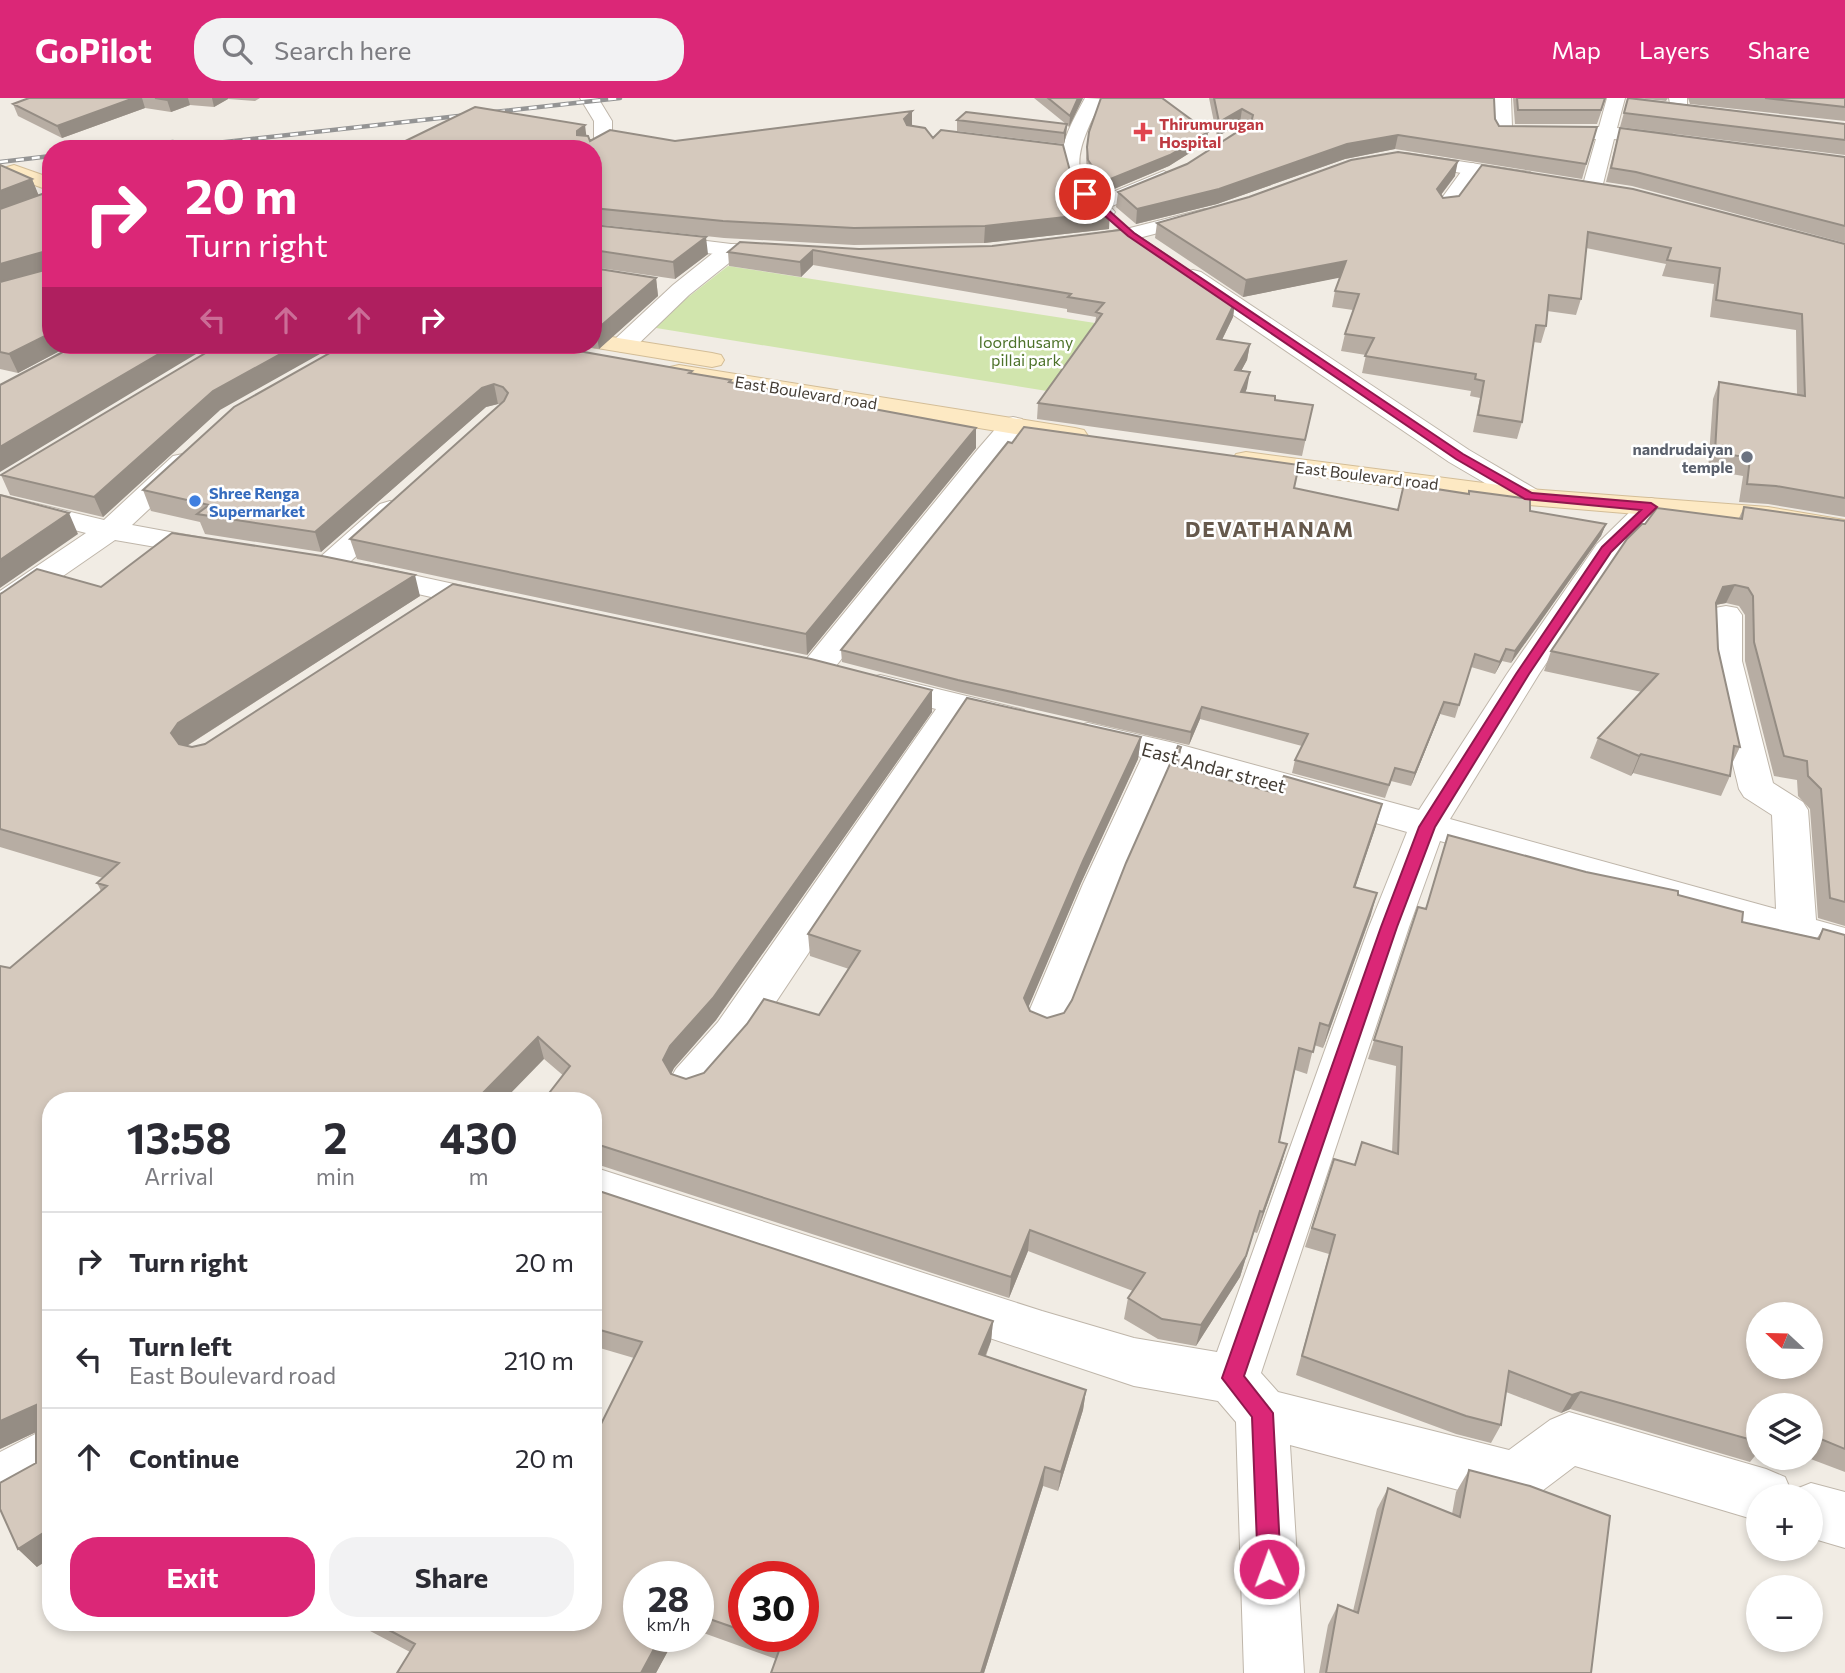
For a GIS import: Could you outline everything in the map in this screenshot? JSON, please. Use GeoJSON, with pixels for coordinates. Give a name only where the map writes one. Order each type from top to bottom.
{"type":"FeatureCollection","features":[{"type":"Feature","properties":{"kind":"main road"},"geometry":{"type":"LineString","coordinates":[[14,171],[42,182]]}},
{"type":"Feature","properties":{"kind":"main road"},"geometry":{"type":"LineString","coordinates":[[602,342],[1087,417]]}},
{"type":"Feature","properties":{"kind":"main road","name":"East Boulevard road"},"geometry":{"type":"LineString","coordinates":[[568,354],[1105,441]]}},
{"type":"Feature","properties":{"kind":"main road","name":"East Boulevard road"},"geometry":{"type":"LineString","coordinates":[[1484,470],[1227,447],[1529,496],[1768,516],[1845,529]]}},
{"type":"Feature","properties":{"kind":"main road"},"geometry":{"type":"LineString","coordinates":[[1484,470],[1678,485],[1845,505]]}},
{"type":"Feature","properties":{"kind":"street"},"geometry":{"type":"LineString","coordinates":[[589,98],[603,121],[602,143]]}},
{"type":"Feature","properties":{"kind":"street"},"geometry":{"type":"LineString","coordinates":[[1500,153],[1502,98]]}},
{"type":"Feature","properties":{"kind":"street"},"geometry":{"type":"LineString","coordinates":[[1093,99],[1074,141],[1065,154],[1074,181],[1131,234],[1153,250]]}},
{"type":"Feature","properties":{"kind":"street"},"geometry":{"type":"LineString","coordinates":[[1618,192],[1586,187],[1620,101]]}},
{"type":"Feature","properties":{"kind":"street"},"geometry":{"type":"LineString","coordinates":[[1674,105],[1746,118]]}},
{"type":"Feature","properties":{"kind":"street"},"geometry":{"type":"LineString","coordinates":[[1446,206],[1473,169],[1500,153],[1608,133],[1687,142]]}},
{"type":"Feature","properties":{"kind":"street"},"geometry":{"type":"LineString","coordinates":[[1500,153],[1551,181]]}},
{"type":"Feature","properties":{"kind":"street"},"geometry":{"type":"LineString","coordinates":[[1382,158],[1410,159],[1473,169]]}},
{"type":"Feature","properties":{"kind":"street"},"geometry":{"type":"LineString","coordinates":[[1098,205],[1177,172]]}},
{"type":"Feature","properties":{"kind":"street"},"geometry":{"type":"LineString","coordinates":[[1059,245],[1131,234],[1231,208]]}},
{"type":"Feature","properties":{"kind":"street"},"geometry":{"type":"LineString","coordinates":[[602,234],[731,250],[807,253]]}},
{"type":"Feature","properties":{"kind":"street"},"geometry":{"type":"LineString","coordinates":[[623,345],[681,290],[731,250]]}},
{"type":"Feature","properties":{"kind":"street"},"geometry":{"type":"LineString","coordinates":[[1176,265],[1484,470],[1529,496]]}},
{"type":"Feature","properties":{"kind":"street"},"geometry":{"type":"LineString","coordinates":[[656,286],[681,290]]}},
{"type":"Feature","properties":{"kind":"street","name":"East Andar street"},"geometry":{"type":"LineString","coordinates":[[1013,425],[961,485],[915,548],[803,667],[956,705],[1162,751],[1845,942]]}},
{"type":"Feature","properties":{"kind":"street"},"geometry":{"type":"LineString","coordinates":[[0,605],[110,530],[198,448]]}},
{"type":"Feature","properties":{"kind":"street"},"geometry":{"type":"LineString","coordinates":[[4,489],[110,530],[249,553]]}},
{"type":"Feature","properties":{"kind":"street"},"geometry":{"type":"LineString","coordinates":[[409,493],[316,563],[519,607]]}},
{"type":"Feature","properties":{"kind":"street"},"geometry":{"type":"LineString","coordinates":[[1274,1673],[1248,1396],[1389,927],[1427,827],[1523,674],[1606,550],[1651,507]]}},
{"type":"Feature","properties":{"kind":"street"},"geometry":{"type":"LineString","coordinates":[[417,615],[451,593]]}},
{"type":"Feature","properties":{"kind":"street"},"geometry":{"type":"LineString","coordinates":[[1726,615],[1726,661],[1757,789],[1790,810],[1797,928]]}},
{"type":"Feature","properties":{"kind":"street"},"geometry":{"type":"LineString","coordinates":[[691,1081],[733,1032],[956,705]]}},
{"type":"Feature","properties":{"kind":"street"},"geometry":{"type":"LineString","coordinates":[[1046,1021],[1102,884],[1162,751]]}},
{"type":"Feature","properties":{"kind":"street"},"geometry":{"type":"LineString","coordinates":[[602,1189],[1055,1338],[1514,1478],[1569,1438],[1746,1490]]}},
{"type":"Feature","properties":{"kind":"street"},"geometry":{"type":"LineString","coordinates":[[0,1482],[42,1457]]}},
{"type":"Feature","properties":{"kind":"street"},"geometry":{"type":"LineString","coordinates":[[1823,1514],[1845,1520]]}},
{"type":"Feature","properties":{"kind":"green space","name":"loordhusamy pillai park"},"geometry":{"type":"Polygon","coordinates":[[[728,266],[1095,323],[1047,391],[650,327],[728,266]]]}},
{"type":"Feature","properties":{"kind":"building"},"geometry":{"type":"Polygon","coordinates":[[[29,98],[134,98],[57,126],[13,104],[29,98]]]}},
{"type":"Feature","properties":{"kind":"building"},"geometry":{"type":"Polygon","coordinates":[[[1048,98],[1078,98],[1070,116],[1048,98]]]}},
{"type":"Feature","properties":{"kind":"building"},"geometry":{"type":"Polygon","coordinates":[[[1101,98],[1162,98],[1208,132],[1170,155],[1103,182],[1088,160],[1087,147],[1089,132],[1101,98]]]}},
{"type":"Feature","properties":{"kind":"building"},"geometry":{"type":"Polygon","coordinates":[[[1214,98],[1494,98],[1495,119],[1499,126],[1597,127],[1586,164],[1398,135],[1347,144],[1219,189],[1137,209],[1118,192],[1187,164],[1251,123],[1253,115],[1242,109],[1219,122],[1214,98]]]}},
{"type":"Feature","properties":{"kind":"building"},"geometry":{"type":"Polygon","coordinates":[[[1517,98],[1605,98],[1601,110],[1518,110],[1517,98]]]}},
{"type":"Feature","properties":{"kind":"building"},"geometry":{"type":"Polygon","coordinates":[[[1628,98],[1845,124],[1845,140],[1624,113],[1628,98]]]}},
{"type":"Feature","properties":{"kind":"building"},"geometry":{"type":"Polygon","coordinates":[[[1765,98],[1845,98],[1845,107],[1765,98]]]}},
{"type":"Feature","properties":{"kind":"building"},"geometry":{"type":"Polygon","coordinates":[[[475,107],[585,125],[577,131],[577,135],[588,136],[590,140],[407,140],[475,107]]]}},
{"type":"Feature","properties":{"kind":"building"},"geometry":{"type":"Polygon","coordinates":[[[912,111],[904,119],[907,125],[925,128],[933,138],[941,130],[1063,145],[1070,171],[1110,212],[985,226],[854,228],[723,221],[602,209],[602,140],[592,140],[610,130],[675,141],[912,111]]]}},
{"type":"Feature","properties":{"kind":"building"},"geometry":{"type":"Polygon","coordinates":[[[966,112],[1067,124],[1064,133],[957,120],[966,112]]]}},
{"type":"Feature","properties":{"kind":"building"},"geometry":{"type":"Polygon","coordinates":[[[1620,128],[1845,157],[1845,226],[1636,172],[1611,168],[1620,128]]]}},
{"type":"Feature","properties":{"kind":"building"},"geometry":{"type":"Polygon","coordinates":[[[1398,152],[1458,161],[1437,189],[1443,198],[1459,196],[1482,165],[1633,189],[1845,244],[1845,498],[1776,486],[1747,484],[1750,458],[1715,452],[1719,382],[1805,396],[1802,314],[1716,300],[1720,268],[1667,260],[1671,248],[1588,232],[1581,299],[1549,295],[1546,326],[1536,325],[1522,422],[1478,415],[1484,381],[1475,379],[1476,374],[1365,356],[1374,338],[1345,334],[1359,294],[1335,291],[1346,261],[1246,280],[1157,223],[1249,197],[1351,160],[1398,152]]]}},
{"type":"Feature","properties":{"kind":"building"},"geometry":{"type":"Polygon","coordinates":[[[0,165],[32,179],[0,191],[0,165]]]}},
{"type":"Feature","properties":{"kind":"building"},"geometry":{"type":"Polygon","coordinates":[[[42,194],[42,252],[0,264],[0,209],[42,194]]]}},
{"type":"Feature","properties":{"kind":"building"},"geometry":{"type":"Polygon","coordinates":[[[602,226],[706,237],[673,262],[602,251],[602,226]]]}},
{"type":"Feature","properties":{"kind":"building"},"geometry":{"type":"Polygon","coordinates":[[[1128,229],[1235,302],[1217,339],[1250,344],[1235,370],[1250,372],[1241,392],[1275,396],[1275,400],[1313,405],[1305,440],[1038,403],[1102,314],[1096,312],[1104,303],[1068,297],[1071,294],[813,250],[800,262],[728,252],[740,242],[859,249],[992,246],[1128,229]]]}},
{"type":"Feature","properties":{"kind":"building"},"geometry":{"type":"Polygon","coordinates":[[[602,269],[656,278],[602,325],[602,269]]]}},
{"type":"Feature","properties":{"kind":"building"},"geometry":{"type":"Polygon","coordinates":[[[42,271],[42,338],[9,354],[0,352],[0,282],[42,271]]]}},
{"type":"Feature","properties":{"kind":"building"},"geometry":{"type":"Polygon","coordinates":[[[59,354],[159,354],[0,447],[0,385],[59,354]]]}},
{"type":"Feature","properties":{"kind":"building"},"geometry":{"type":"Polygon","coordinates":[[[204,354],[281,354],[213,391],[94,497],[1,475],[204,354]]]}},
{"type":"Feature","properties":{"kind":"building"},"geometry":{"type":"Polygon","coordinates":[[[328,354],[596,354],[976,428],[806,634],[350,539],[504,401],[508,393],[503,387],[494,384],[482,388],[315,532],[197,514],[209,505],[143,490],[234,407],[328,354]]]}},
{"type":"Feature","properties":{"kind":"building"},"geometry":{"type":"Polygon","coordinates":[[[1024,427],[1299,465],[1294,488],[1398,510],[1404,484],[1469,494],[1469,491],[1530,499],[1530,511],[1606,524],[1515,651],[1506,649],[1500,662],[1475,654],[1459,705],[1444,702],[1415,773],[1395,768],[1389,785],[1295,760],[1308,734],[1202,707],[1191,732],[958,680],[841,650],[1008,442],[1012,443],[1024,427]]]}},
{"type":"Feature","properties":{"kind":"building"},"geometry":{"type":"Polygon","coordinates":[[[0,495],[69,513],[0,560],[0,495]]]}},
{"type":"Feature","properties":{"kind":"building"},"geometry":{"type":"Polygon","coordinates":[[[1744,507],[1845,521],[1845,902],[1830,898],[1821,789],[1808,776],[1807,761],[1784,756],[1754,642],[1753,596],[1748,588],[1735,585],[1723,587],[1716,603],[1718,649],[1740,747],[1734,746],[1730,776],[1641,754],[1639,756],[1598,738],[1658,674],[1551,651],[1627,539],[1645,524],[1657,508],[1742,519],[1744,507]]]}},
{"type":"Feature","properties":{"kind":"building"},"geometry":{"type":"Polygon","coordinates":[[[172,533],[322,556],[415,575],[178,723],[171,733],[179,744],[192,747],[205,744],[453,584],[811,659],[932,690],[713,998],[670,1046],[663,1060],[671,1074],[686,1079],[704,1073],[747,1024],[764,999],[819,1015],[860,951],[808,934],[967,698],[1141,737],[1083,861],[1024,998],[1030,1011],[1047,1018],[1064,1013],[1072,1000],[1126,863],[1178,746],[1181,747],[1174,765],[1275,793],[1284,776],[1382,804],[1354,887],[1377,893],[1329,1026],[1320,1023],[1313,1052],[1299,1048],[1279,1142],[1287,1144],[1263,1212],[1260,1211],[1246,1256],[1201,1325],[1162,1319],[1128,1298],[1145,1273],[1030,1230],[1011,1277],[602,1146],[602,1092],[550,1092],[570,1066],[538,1037],[484,1092],[42,1092],[42,1534],[18,1549],[0,1509],[0,1483],[36,1463],[36,1405],[0,1421],[0,966],[10,968],[107,886],[97,883],[119,863],[0,829],[0,594],[37,569],[101,587],[172,533]]]}},
{"type":"Feature","properties":{"kind":"building"},"geometry":{"type":"Polygon","coordinates":[[[1448,835],[1586,872],[1678,891],[1678,895],[1743,912],[1742,922],[1819,939],[1823,929],[1845,935],[1845,1449],[1823,1440],[1823,1393],[1746,1393],[1746,1438],[1581,1392],[1572,1395],[1509,1371],[1501,1425],[1466,1416],[1302,1356],[1335,1235],[1312,1228],[1334,1159],[1355,1165],[1362,1142],[1398,1154],[1402,1047],[1374,1040],[1418,907],[1426,909],[1448,835]]]}},
{"type":"Feature","properties":{"kind":"building"},"geometry":{"type":"Polygon","coordinates":[[[602,1192],[993,1321],[979,1354],[1086,1390],[1061,1472],[1045,1467],[981,1673],[771,1673],[778,1652],[819,1652],[819,1561],[728,1561],[728,1625],[714,1621],[714,1561],[623,1561],[623,1652],[652,1652],[641,1673],[397,1673],[415,1644],[391,1631],[602,1631],[602,1422],[642,1342],[602,1331],[602,1192]]]}},
{"type":"Feature","properties":{"kind":"building"},"geometry":{"type":"Polygon","coordinates":[[[1469,1470],[1530,1486],[1610,1516],[1591,1673],[1326,1673],[1338,1605],[1358,1613],[1388,1488],[1460,1517],[1469,1470]]]}},
{"type":"Feature","properties":{"kind":"railway"},"geometry":{"type":"LineString","coordinates":[[244,140],[620,98]]}},
{"type":"Feature","properties":{"kind":"railway"},"geometry":{"type":"LineString","coordinates":[[0,162],[42,157]]}},
{"type":"Feature","properties":{"kind":"place","name":"Thirumurugan Hospital"},"geometry":{"type":"Point","coordinates":[1143,132]}},
{"type":"Feature","properties":{"kind":"place","name":"nandrudaiyan temple"},"geometry":{"type":"Point","coordinates":[1747,457]}},
{"type":"Feature","properties":{"kind":"place","name":"Shree Renga Supermarket"},"geometry":{"type":"Point","coordinates":[195,501]}},
{"type":"Feature","properties":{"kind":"district","name":"DEVATHANAM"},"geometry":{"type":"Point","coordinates":[1270,528]}},
{"type":"Feature","properties":{"kind":"route"},"geometry":{"type":"LineString","coordinates":[[1085,194],[1131,234],[1460,456],[1529,496],[1651,507],[1606,550],[1523,674],[1427,827],[1389,927],[1233,1378],[1262,1413],[1269,1569]]}}]}
